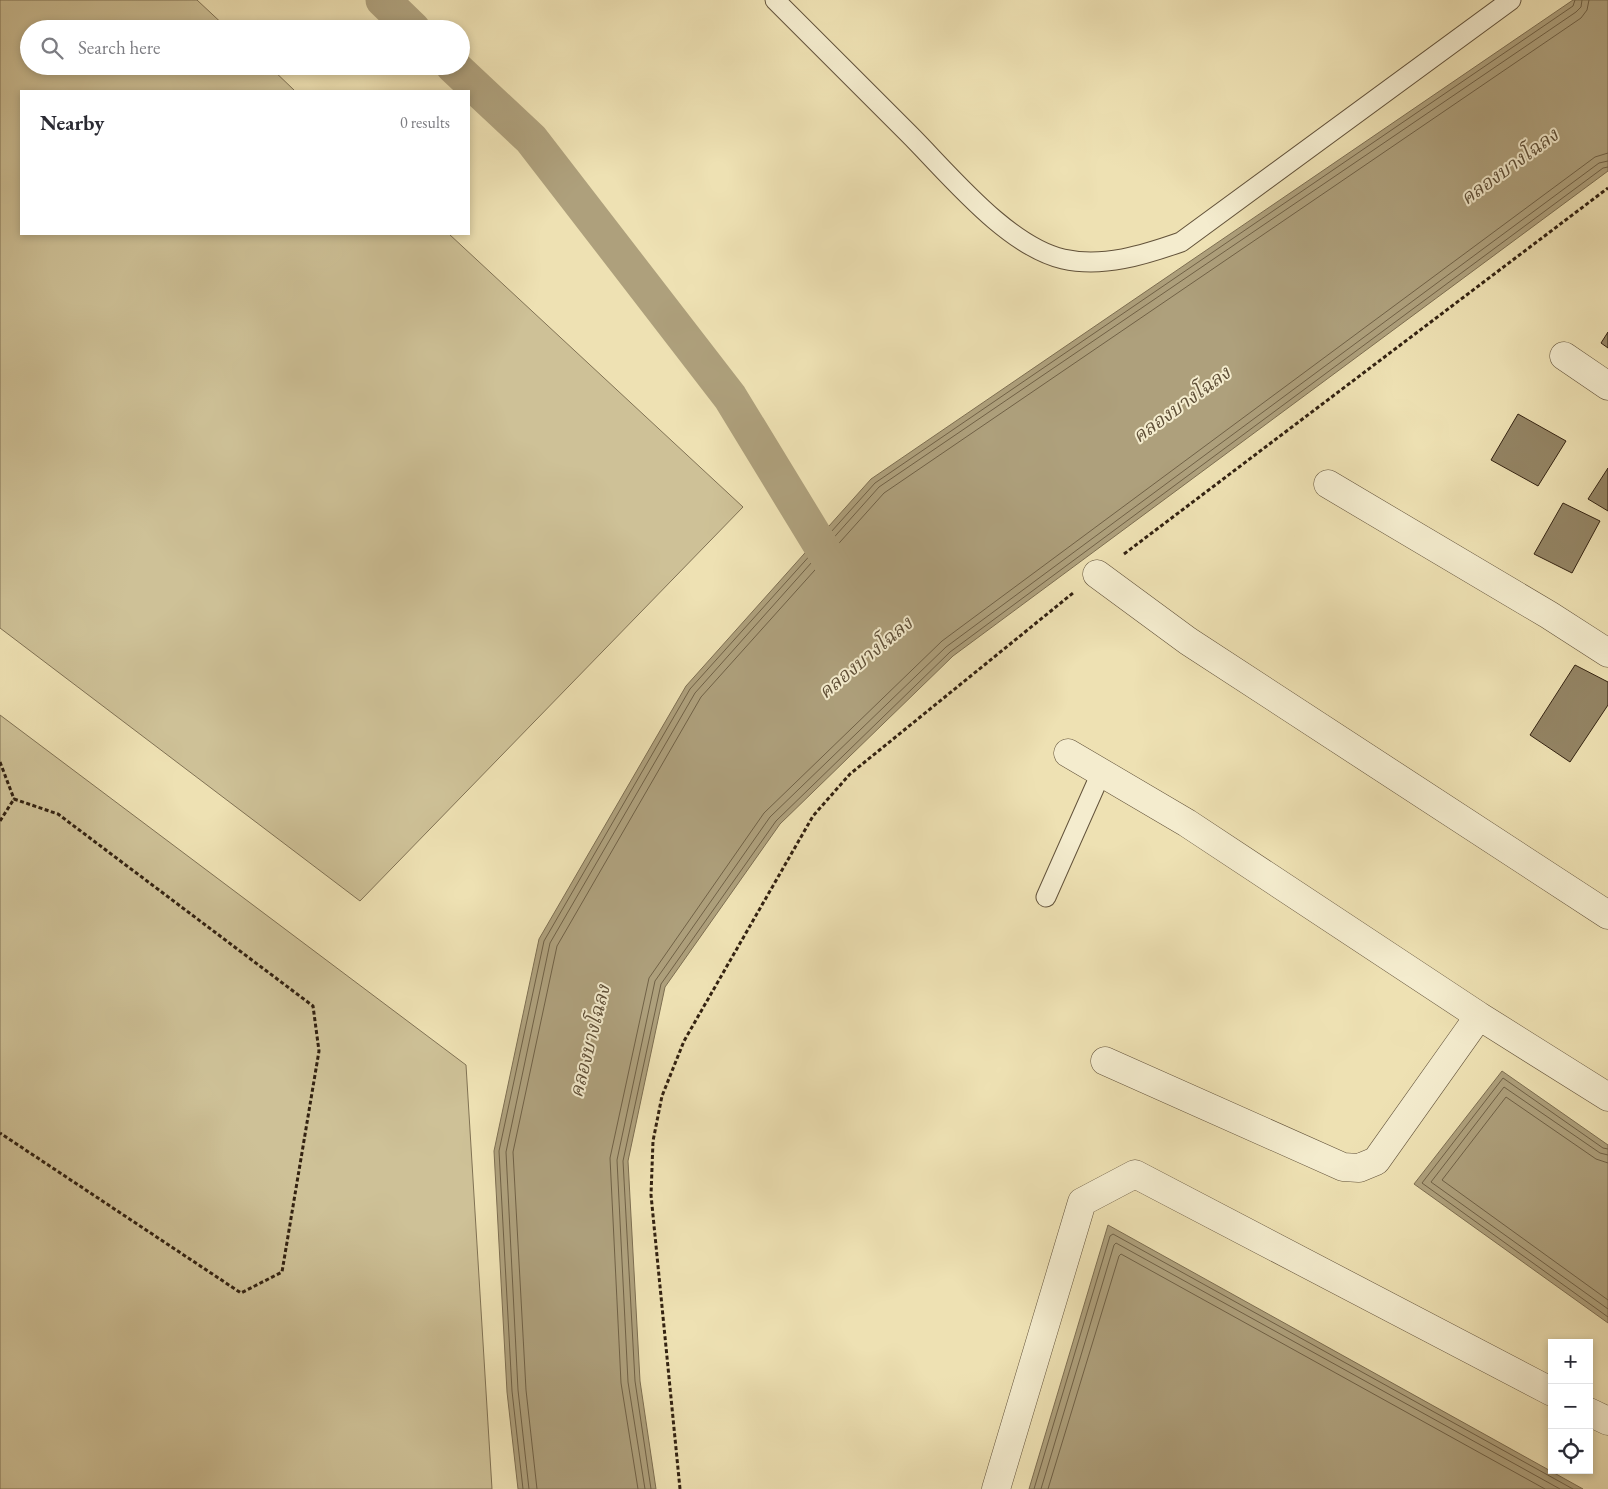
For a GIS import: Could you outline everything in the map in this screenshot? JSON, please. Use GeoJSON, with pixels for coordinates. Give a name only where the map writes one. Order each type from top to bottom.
{"type":"FeatureCollection","features":[{"type":"Feature","properties":{"kind":"street"},"geometry":{"type":"LineString","coordinates":[[1564,356],[1608,386]]}},
{"type":"Feature","properties":{"kind":"street"},"geometry":{"type":"LineString","coordinates":[[1328,484],[1549,615],[1608,653]]}},
{"type":"Feature","properties":{"kind":"street"},"geometry":{"type":"LineString","coordinates":[[1105,581],[1188,641],[1608,915]]}},
{"type":"Feature","properties":{"kind":"street"},"geometry":{"type":"LineString","coordinates":[[1068,753],[1187,823],[1479,1016],[1608,1097]]}},
{"type":"Feature","properties":{"kind":"street"},"geometry":{"type":"LineString","coordinates":[[1105,1061],[1343,1168],[1359,1168],[1376,1161],[1479,1016]]}},
{"type":"Feature","properties":{"kind":"street"},"geometry":{"type":"LineString","coordinates":[[996,1489],[1082,1202],[1135,1174],[1548,1390]]}},
{"type":"Feature","properties":{"kind":"street"},"geometry":{"type":"LineString","coordinates":[[1593,1414],[1608,1421]]}},
{"type":"Feature","properties":{"kind":"lane"},"geometry":{"type":"LineString","coordinates":[[775,0],[984,209],[1022,241],[1062,258],[1102,262],[1151,253],[1181,242],[1511,0]]}},
{"type":"Feature","properties":{"kind":"lane"},"geometry":{"type":"LineString","coordinates":[[1046,897],[1101,773]]}},
{"type":"Feature","properties":{"kind":"path"},"geometry":{"type":"LineString","coordinates":[[680,1489],[651,1195],[653,1141],[662,1096],[684,1041],[813,816],[850,774],[1105,581],[1464,295],[1608,188]]}},
{"type":"Feature","properties":{"kind":"path"},"geometry":{"type":"LineString","coordinates":[[0,762],[14,799]]}},
{"type":"Feature","properties":{"kind":"path"},"geometry":{"type":"LineString","coordinates":[[0,821],[14,799]]}},
{"type":"Feature","properties":{"kind":"path"},"geometry":{"type":"LineString","coordinates":[[0,1133],[241,1293],[282,1272],[319,1051],[313,1006],[58,814],[14,799]]}},
{"type":"Feature","properties":{"kind":"shaded area"},"geometry":{"type":"Polygon","coordinates":[[[0,0],[197,0],[218,20],[20,20],[20,75],[278,75],[294,90],[20,90],[20,235],[450,235],[743,507],[360,901],[0,628],[0,0]]]}},
{"type":"Feature","properties":{"kind":"shaded area"},"geometry":{"type":"Polygon","coordinates":[[[0,715],[466,1065],[492,1489],[0,1489],[0,715]]]}},
{"type":"Feature","properties":{"kind":"water","name":"คลองบางโฉลง"},"geometry":{"type":"Polygon","coordinates":[[[1573,0],[1608,0],[1608,171],[953,656],[780,824],[665,987],[628,1161],[640,1381],[656,1489],[518,1489],[507,1392],[494,1151],[539,939],[686,686],[871,479],[1573,0]]]}},
{"type":"Feature","properties":{"kind":"water"},"geometry":{"type":"Polygon","coordinates":[[[1502,1071],[1608,1145],[1608,1323],[1414,1184],[1502,1071]]]}},
{"type":"Feature","properties":{"kind":"water"},"geometry":{"type":"Polygon","coordinates":[[[1108,1225],[1548,1470],[1548,1474],[1556,1474],[1583,1489],[1029,1489],[1108,1225]]]}},
{"type":"Feature","properties":{"kind":"building"},"geometry":{"type":"Polygon","coordinates":[[[1608,332],[1608,348],[1601,343],[1608,332]]]}},
{"type":"Feature","properties":{"kind":"building"},"geometry":{"type":"Polygon","coordinates":[[[1518,414],[1566,441],[1538,486],[1491,460],[1518,414]]]}},
{"type":"Feature","properties":{"kind":"building"},"geometry":{"type":"Polygon","coordinates":[[[1608,468],[1608,511],[1588,499],[1608,468]]]}},
{"type":"Feature","properties":{"kind":"building"},"geometry":{"type":"Polygon","coordinates":[[[1563,503],[1600,521],[1572,573],[1534,554],[1563,503]]]}},
{"type":"Feature","properties":{"kind":"building"},"geometry":{"type":"Polygon","coordinates":[[[1575,665],[1608,682],[1608,705],[1570,762],[1530,735],[1575,665]]]}},
{"type":"Feature","properties":{"kind":"waterway"},"geometry":{"type":"LineString","coordinates":[[383,0],[404,20]]}},
{"type":"Feature","properties":{"kind":"waterway"},"geometry":{"type":"LineString","coordinates":[[463,75],[531,139],[730,397],[841,579]]}}]}
